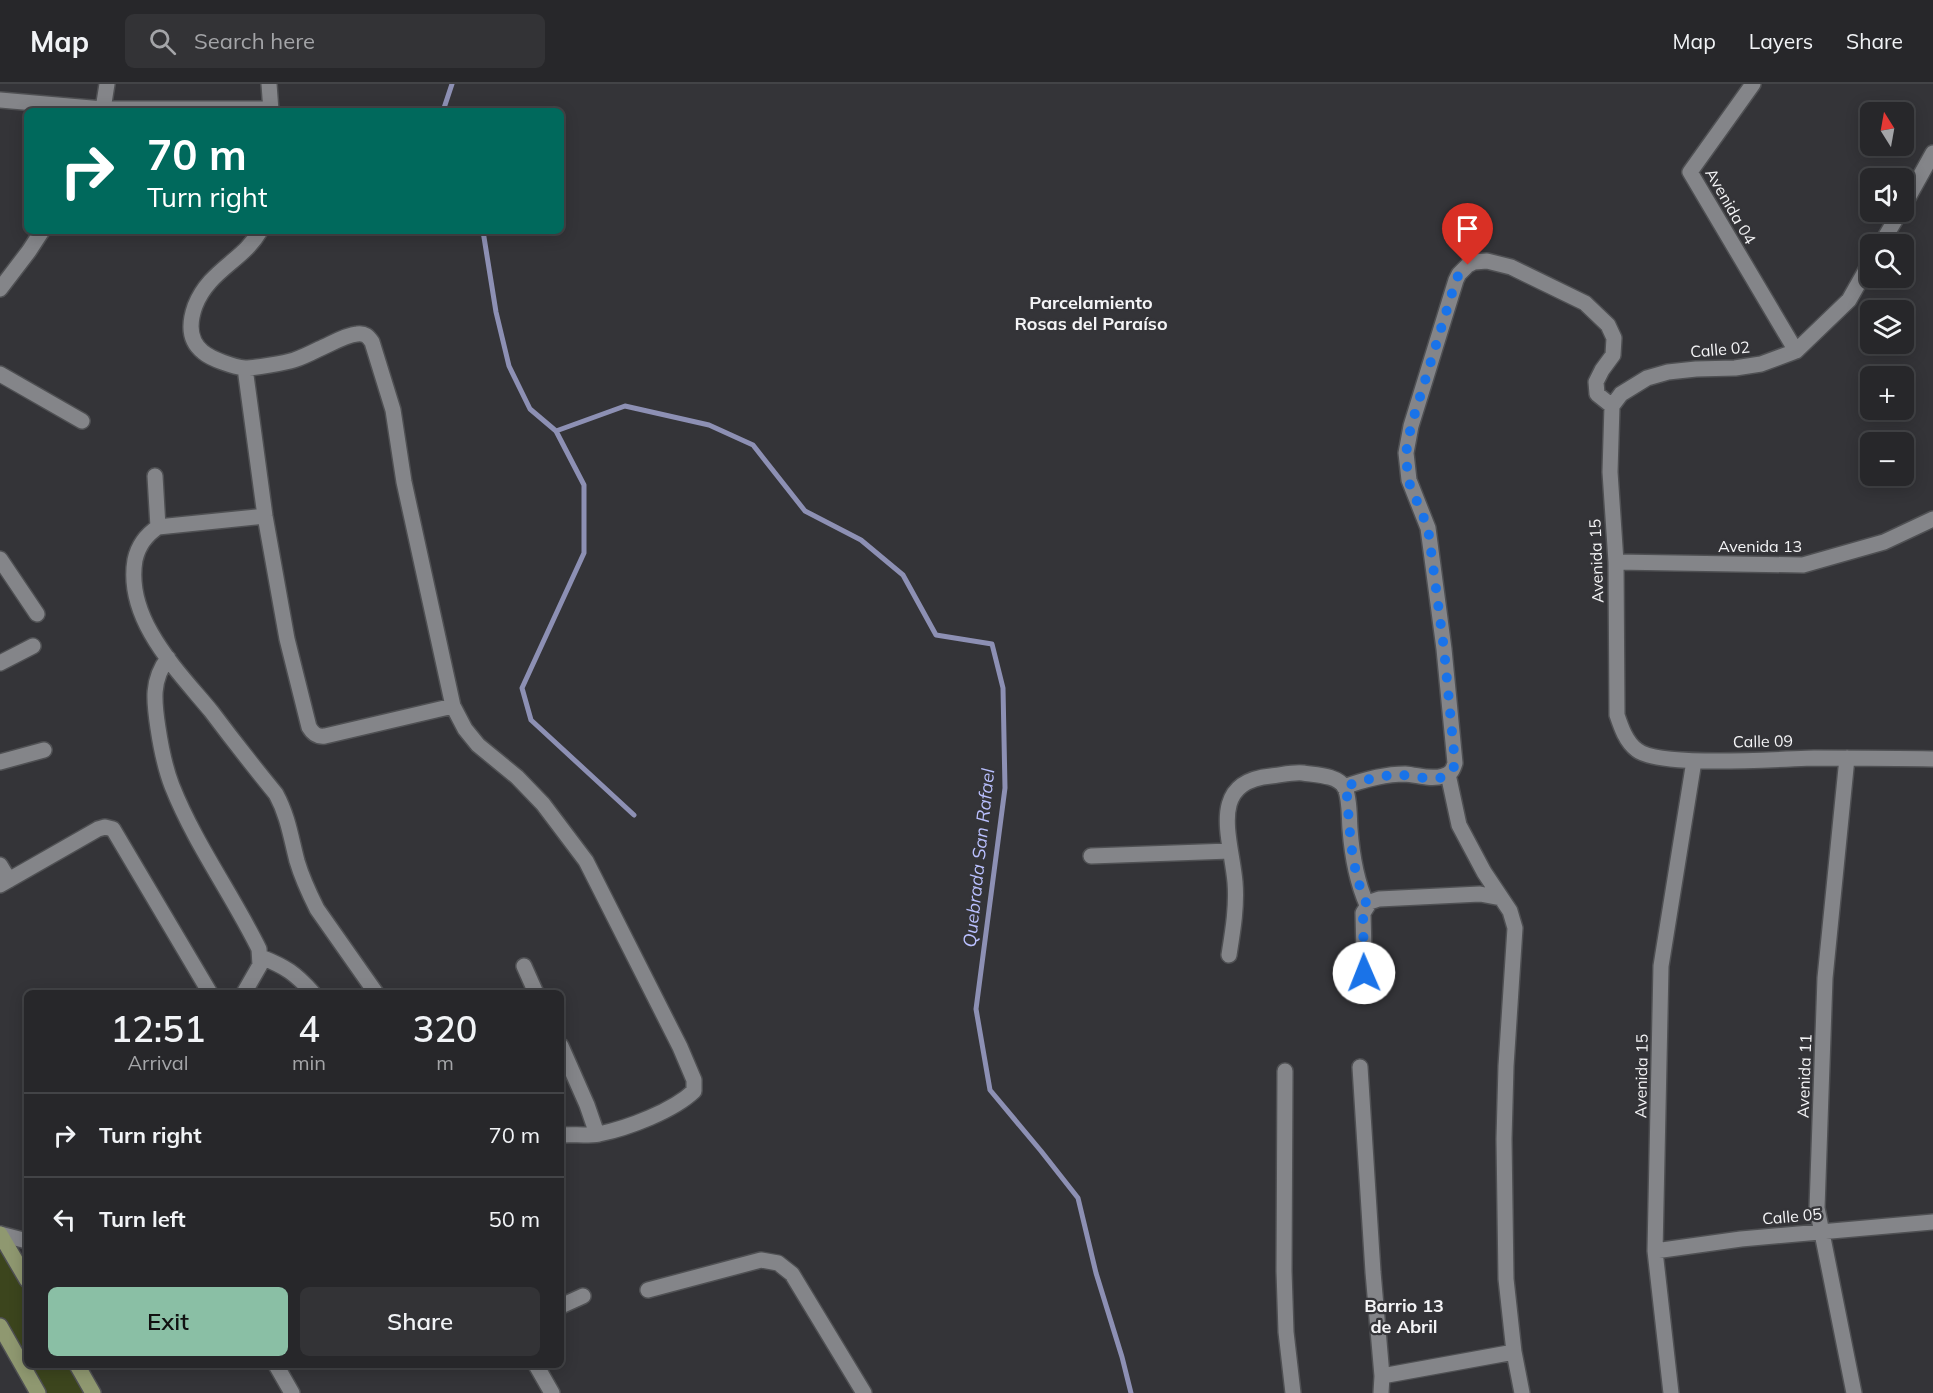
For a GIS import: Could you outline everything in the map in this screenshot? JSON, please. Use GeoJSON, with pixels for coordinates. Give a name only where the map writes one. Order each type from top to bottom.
{"type":"FeatureCollection","features":[{"type":"Feature","properties":{"kind":"main road"},"geometry":{"type":"LineString","coordinates":[[0,1234],[24,1275]]}},
{"type":"Feature","properties":{"kind":"main road"},"geometry":{"type":"LineString","coordinates":[[0,1326],[38,1393]]}},
{"type":"Feature","properties":{"kind":"main road"},"geometry":{"type":"LineString","coordinates":[[79,1368],[93,1393]]}},
{"type":"Feature","properties":{"kind":"street"},"geometry":{"type":"LineString","coordinates":[[103,108],[107,84]]}},
{"type":"Feature","properties":{"kind":"street"},"geometry":{"type":"LineString","coordinates":[[269,84],[271,108]]}},
{"type":"Feature","properties":{"kind":"street","name":"Avenida 04"},"geometry":{"type":"LineString","coordinates":[[1753,84],[1690,172],[1796,351]]}},
{"type":"Feature","properties":{"kind":"street"},"geometry":{"type":"LineString","coordinates":[[0,100],[65,108]]}},
{"type":"Feature","properties":{"kind":"street"},"geometry":{"type":"LineString","coordinates":[[1914,193],[1927,178],[1933,153]]}},
{"type":"Feature","properties":{"kind":"street"},"geometry":{"type":"LineString","coordinates":[[0,289],[40,234]]}},
{"type":"Feature","properties":{"kind":"street"},"geometry":{"type":"LineString","coordinates":[[258,234],[248,246],[219,271],[207,286],[196,304],[190,321],[192,337],[199,349],[208,356],[245,368],[294,360],[351,335],[363,334],[372,342],[393,410],[404,482],[453,706],[465,729],[478,745],[517,777],[543,804],[586,861],[681,1047],[694,1080],[694,1090],[681,1101],[634,1123],[597,1134],[564,1135]]}},
{"type":"Feature","properties":{"kind":"street"},"geometry":{"type":"LineString","coordinates":[[1344,787],[1393,775],[1430,778],[1448,774],[1454,768],[1455,757],[1428,528],[1408,480],[1406,453],[1411,426],[1456,280],[1463,269],[1480,261],[1511,267],[1585,303],[1608,325],[1614,338],[1613,355],[1596,382],[1598,394],[1612,405]]}},
{"type":"Feature","properties":{"kind":"street","name":"Calle 02"},"geometry":{"type":"LineString","coordinates":[[1612,405],[1621,394],[1647,378],[1677,371],[1761,364],[1796,351],[1849,300],[1860,281]]}},
{"type":"Feature","properties":{"kind":"street"},"geometry":{"type":"LineString","coordinates":[[245,368],[265,516],[287,639],[312,732],[319,737],[325,736],[453,706]]}},
{"type":"Feature","properties":{"kind":"street"},"geometry":{"type":"LineString","coordinates":[[0,374],[82,421]]}},
{"type":"Feature","properties":{"kind":"street","name":"Avenida 15"},"geometry":{"type":"LineString","coordinates":[[1612,405],[1610,472],[1616,562],[1617,715]]}},
{"type":"Feature","properties":{"kind":"street"},"geometry":{"type":"LineString","coordinates":[[155,476],[158,527]]}},
{"type":"Feature","properties":{"kind":"street"},"geometry":{"type":"LineString","coordinates":[[265,516],[158,527],[150,532],[136,556],[134,579],[138,599],[151,633],[168,658],[276,794],[287,818],[297,862],[309,894],[374,990]]}},
{"type":"Feature","properties":{"kind":"street","name":"Avenida 13"},"geometry":{"type":"LineString","coordinates":[[1616,562],[1803,566],[1884,542],[1933,519]]}},
{"type":"Feature","properties":{"kind":"street"},"geometry":{"type":"LineString","coordinates":[[0,559],[37,614]]}},
{"type":"Feature","properties":{"kind":"street"},"geometry":{"type":"LineString","coordinates":[[0,663],[33,646]]}},
{"type":"Feature","properties":{"kind":"street"},"geometry":{"type":"LineString","coordinates":[[168,658],[157,678],[155,708],[161,748],[171,785],[190,825],[256,942],[261,957],[257,973],[245,990]]}},
{"type":"Feature","properties":{"kind":"street","name":"Calle 09"},"geometry":{"type":"LineString","coordinates":[[1617,715],[1624,734],[1637,751],[1663,759],[1694,761],[1933,759]]}},
{"type":"Feature","properties":{"kind":"street"},"geometry":{"type":"LineString","coordinates":[[0,762],[44,750]]}},
{"type":"Feature","properties":{"kind":"street","name":"Avenida 11"},"geometry":{"type":"LineString","coordinates":[[1846,758],[1825,978],[1817,1208],[1854,1393]]}},
{"type":"Feature","properties":{"kind":"street","name":"Avenida 15"},"geometry":{"type":"LineString","coordinates":[[1671,1393],[1655,1251],[1661,966],[1694,761]]}},
{"type":"Feature","properties":{"kind":"street"},"geometry":{"type":"LineString","coordinates":[[1229,955],[1235,904],[1227,822],[1228,805],[1230,797],[1245,783],[1261,777],[1299,773],[1331,778],[1344,787],[1347,796],[1354,867],[1367,905]]}},
{"type":"Feature","properties":{"kind":"street"},"geometry":{"type":"LineString","coordinates":[[1448,774],[1459,825],[1484,872],[1510,911],[1515,928],[1506,1066],[1504,1139],[1506,1279],[1514,1352],[1522,1393]]}},
{"type":"Feature","properties":{"kind":"street"},"geometry":{"type":"LineString","coordinates":[[0,865],[4,882],[98,829],[105,827],[113,829],[208,990]]}},
{"type":"Feature","properties":{"kind":"street"},"geometry":{"type":"LineString","coordinates":[[1091,856],[1230,851]]}},
{"type":"Feature","properties":{"kind":"street"},"geometry":{"type":"LineString","coordinates":[[1365,992],[1363,913],[1367,905],[1374,900],[1480,894],[1501,898]]}},
{"type":"Feature","properties":{"kind":"street"},"geometry":{"type":"LineString","coordinates":[[261,957],[297,975],[310,990]]}},
{"type":"Feature","properties":{"kind":"street"},"geometry":{"type":"LineString","coordinates":[[524,966],[535,990]]}},
{"type":"Feature","properties":{"kind":"street"},"geometry":{"type":"LineString","coordinates":[[564,1053],[597,1134]]}},
{"type":"Feature","properties":{"kind":"street"},"geometry":{"type":"LineString","coordinates":[[1359,1066],[1382,1376],[1381,1393]]}},
{"type":"Feature","properties":{"kind":"street"},"geometry":{"type":"LineString","coordinates":[[1285,1071],[1284,1271],[1286,1332],[1293,1393]]}},
{"type":"Feature","properties":{"kind":"street","name":"Calle 05"},"geometry":{"type":"LineString","coordinates":[[1655,1251],[1741,1239],[1933,1222]]}},
{"type":"Feature","properties":{"kind":"street"},"geometry":{"type":"LineString","coordinates":[[0,1234],[24,1239]]}},
{"type":"Feature","properties":{"kind":"street"},"geometry":{"type":"LineString","coordinates":[[648,1290],[761,1260],[778,1263],[792,1274],[858,1392]]}},
{"type":"Feature","properties":{"kind":"street"},"geometry":{"type":"LineString","coordinates":[[564,1305],[583,1296]]}},
{"type":"Feature","properties":{"kind":"street"},"geometry":{"type":"LineString","coordinates":[[1382,1376],[1514,1352]]}},
{"type":"Feature","properties":{"kind":"street"},"geometry":{"type":"LineString","coordinates":[[278,1368],[292,1393]]}},
{"type":"Feature","properties":{"kind":"street"},"geometry":{"type":"LineString","coordinates":[[538,1368],[552,1393]]}},
{"type":"Feature","properties":{"kind":"green space"},"geometry":{"type":"Polygon","coordinates":[[[0,1240],[24,1281],[24,1364],[0,1322],[0,1240]]]}},
{"type":"Feature","properties":{"kind":"green space"},"geometry":{"type":"Polygon","coordinates":[[[27,1368],[76,1368],[90,1393],[41,1393],[27,1368]]]}},
{"type":"Feature","properties":{"kind":"waterway","name":"Quebrada San Rafael"},"geometry":{"type":"LineString","coordinates":[[444,108],[452,84]]}},
{"type":"Feature","properties":{"kind":"waterway"},"geometry":{"type":"LineString","coordinates":[[483,234],[496,312],[509,366],[530,409],[556,431],[584,485],[584,553],[522,688],[531,720],[634,815]]}},
{"type":"Feature","properties":{"kind":"waterway","name":"Quebrada San Rafael"},"geometry":{"type":"LineString","coordinates":[[556,431],[625,406],[709,425],[753,445],[805,511],[861,540],[903,575],[936,635],[992,644],[1003,688],[1005,788],[976,1009],[990,1090],[1078,1198],[1096,1273],[1131,1393]]}},
{"type":"Feature","properties":{"kind":"district","name":"Parcelamiento Rosas del Paraíso"},"geometry":{"type":"Point","coordinates":[1091,313]}},
{"type":"Feature","properties":{"kind":"district","name":"Barrio 13 de Abril"},"geometry":{"type":"Point","coordinates":[1404,1316]}},
{"type":"Feature","properties":{"kind":"route"},"geometry":{"type":"LineString","coordinates":[[1364,973],[1363,913],[1367,905],[1354,867],[1347,796],[1344,787],[1381,776],[1405,774],[1430,778],[1443,776],[1454,768],[1455,763],[1444,649],[1428,528],[1408,480],[1406,453],[1407,439],[1456,280],[1468,265]]}}]}
